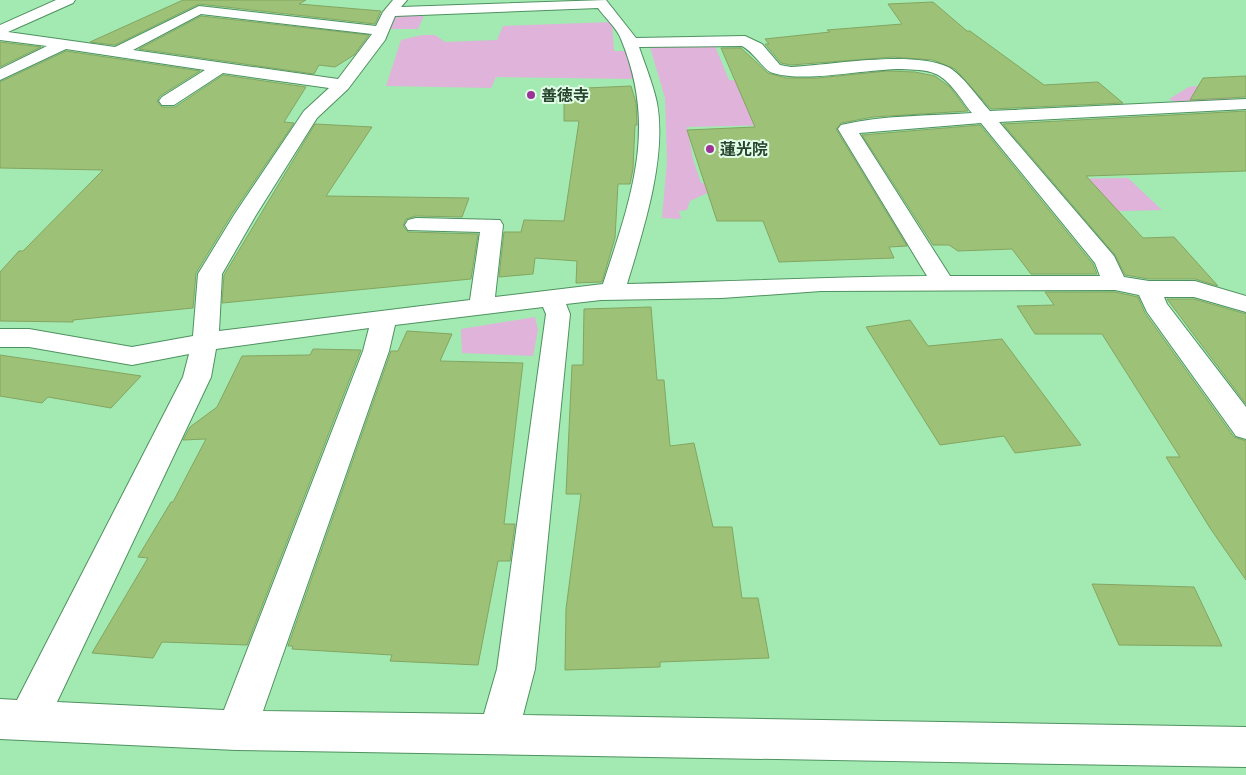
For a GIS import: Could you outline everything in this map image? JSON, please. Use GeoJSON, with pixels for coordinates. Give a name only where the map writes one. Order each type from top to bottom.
{"type":"FeatureCollection","features":[{"type":"Feature","properties":{"kind":"street"},"geometry":{"type":"LineString","coordinates":[[0,30],[68,0]]}},
{"type":"Feature","properties":{"kind":"street"},"geometry":{"type":"LineString","coordinates":[[117,52],[199,10],[391,14],[600,2],[628,37],[648,102],[650,128],[641,201],[613,292]]}},
{"type":"Feature","properties":{"kind":"street"},"geometry":{"type":"LineString","coordinates":[[391,14],[377,40],[342,85],[310,115],[245,215],[210,274],[205,342],[197,377],[14,719],[236,730],[1246,747]]}},
{"type":"Feature","properties":{"kind":"street"},"geometry":{"type":"LineString","coordinates":[[0,35],[342,85]]}},
{"type":"Feature","properties":{"kind":"street"},"geometry":{"type":"LineString","coordinates":[[630,43],[746,41],[758,47],[775,70],[791,72],[926,65],[942,71],[985,117],[1106,261],[1115,283]]}},
{"type":"Feature","properties":{"kind":"street"},"geometry":{"type":"LineString","coordinates":[[0,75],[62,44]]}},
{"type":"Feature","properties":{"kind":"street"},"geometry":{"type":"LineString","coordinates":[[168,101],[221,67]]}},
{"type":"Feature","properties":{"kind":"street"},"geometry":{"type":"LineString","coordinates":[[944,284],[847,129],[985,117],[1246,104]]}},
{"type":"Feature","properties":{"kind":"street"},"geometry":{"type":"LineString","coordinates":[[416,225],[492,225],[482,305]]}},
{"type":"Feature","properties":{"kind":"street"},"geometry":{"type":"LineString","coordinates":[[0,338],[29,338],[132,356],[205,342],[482,305],[613,292],[722,290],[822,284],[1115,283],[1149,289],[1195,289],[1246,304]]}},
{"type":"Feature","properties":{"kind":"street"},"geometry":{"type":"LineString","coordinates":[[1149,289],[1156,306],[1246,428]]}},
{"type":"Feature","properties":{"kind":"street"},"geometry":{"type":"LineString","coordinates":[[498,734],[516,669],[558,314],[551,298]]}},
{"type":"Feature","properties":{"kind":"street"},"geometry":{"type":"LineString","coordinates":[[236,730],[376,351],[384,318]]}},
{"type":"Feature","properties":{"kind":"shaded area"},"geometry":{"type":"Polygon","coordinates":[[[425,13],[418,29],[385,29],[395,14],[425,13]]]}},
{"type":"Feature","properties":{"kind":"shaded area"},"geometry":{"type":"Polygon","coordinates":[[[612,22],[614,51],[627,51],[636,77],[632,79],[496,77],[491,88],[386,86],[401,40],[422,35],[435,35],[445,42],[497,40],[503,26],[612,22]]]}},
{"type":"Feature","properties":{"kind":"shaded area"},"geometry":{"type":"Polygon","coordinates":[[[715,46],[729,80],[750,81],[779,125],[687,127],[693,159],[701,183],[727,184],[690,201],[687,210],[679,211],[681,219],[662,218],[667,161],[665,98],[650,47],[715,46]]]}},
{"type":"Feature","properties":{"kind":"shaded area"},"geometry":{"type":"Polygon","coordinates":[[[1203,85],[1235,100],[1176,103],[1169,99],[1189,87],[1203,85]]]}},
{"type":"Feature","properties":{"kind":"shaded area"},"geometry":{"type":"Polygon","coordinates":[[[1128,178],[1162,210],[1089,212],[1062,179],[1128,178]]]}},
{"type":"Feature","properties":{"kind":"shaded area"},"geometry":{"type":"Polygon","coordinates":[[[535,317],[538,330],[533,356],[462,353],[461,329],[535,317]]]}},
{"type":"Feature","properties":{"kind":"building"},"geometry":{"type":"Polygon","coordinates":[[[183,0],[306,0],[299,4],[381,11],[375,24],[199,4],[115,45],[90,42],[183,0]]]}},
{"type":"Feature","properties":{"kind":"building"},"geometry":{"type":"Polygon","coordinates":[[[933,2],[967,31],[970,31],[1044,85],[1098,82],[1123,103],[991,109],[955,69],[933,60],[893,57],[791,65],[781,63],[765,44],[769,44],[765,39],[830,32],[827,30],[902,24],[888,4],[933,2]]]}},
{"type":"Feature","properties":{"kind":"building"},"geometry":{"type":"Polygon","coordinates":[[[201,16],[369,35],[354,55],[335,67],[319,65],[314,74],[139,49],[201,16]]]}},
{"type":"Feature","properties":{"kind":"building"},"geometry":{"type":"Polygon","coordinates":[[[0,42],[41,47],[0,67],[0,42]]]}},
{"type":"Feature","properties":{"kind":"building"},"geometry":{"type":"Polygon","coordinates":[[[721,48],[741,48],[768,73],[786,78],[818,78],[887,71],[915,72],[935,76],[950,87],[968,111],[873,117],[841,123],[836,129],[907,246],[889,247],[894,258],[779,262],[763,221],[717,221],[687,130],[755,127],[721,48]]]}},
{"type":"Feature","properties":{"kind":"building"},"geometry":{"type":"Polygon","coordinates":[[[66,51],[200,71],[160,96],[157,101],[162,107],[175,107],[223,75],[306,87],[284,122],[294,123],[232,214],[196,273],[193,308],[73,320],[73,322],[0,321],[0,272],[19,251],[23,251],[103,170],[0,168],[0,82],[66,51]]]}},
{"type":"Feature","properties":{"kind":"building"},"geometry":{"type":"Polygon","coordinates":[[[1246,76],[1246,97],[1190,100],[1203,78],[1246,76]]]}},
{"type":"Feature","properties":{"kind":"building"},"geometry":{"type":"Polygon","coordinates":[[[631,86],[636,103],[637,125],[635,125],[633,169],[630,184],[618,184],[615,238],[602,282],[576,283],[577,261],[535,258],[533,274],[499,277],[504,232],[521,232],[524,220],[564,221],[579,121],[564,121],[564,89],[631,86]]]}},
{"type":"Feature","properties":{"kind":"building"},"geometry":{"type":"Polygon","coordinates":[[[1246,111],[1246,171],[1086,176],[1143,238],[1174,237],[1218,286],[1195,279],[1149,279],[1125,275],[1115,255],[1003,124],[1246,111]]]}},
{"type":"Feature","properties":{"kind":"building"},"geometry":{"type":"Polygon","coordinates":[[[315,124],[372,127],[326,196],[469,198],[462,217],[416,216],[406,219],[403,226],[408,232],[478,234],[471,279],[222,303],[224,275],[315,124]]]}},
{"type":"Feature","properties":{"kind":"building"},"geometry":{"type":"Polygon","coordinates":[[[980,125],[1093,264],[1097,274],[1031,274],[1012,249],[958,251],[949,245],[933,245],[862,135],[980,125]]]}},
{"type":"Feature","properties":{"kind":"building"},"geometry":{"type":"Polygon","coordinates":[[[1045,292],[1115,292],[1138,297],[1145,313],[1234,437],[1246,441],[1246,580],[1210,528],[1166,457],[1180,457],[1102,334],[1035,334],[1017,306],[1054,305],[1045,292]]]}},
{"type":"Feature","properties":{"kind":"building"},"geometry":{"type":"Polygon","coordinates":[[[1167,299],[1194,299],[1246,314],[1246,404],[1167,299]]]}},
{"type":"Feature","properties":{"kind":"building"},"geometry":{"type":"Polygon","coordinates":[[[651,307],[657,380],[664,380],[670,446],[694,443],[713,527],[732,527],[742,598],[758,598],[769,658],[660,662],[660,667],[565,670],[566,609],[581,494],[566,494],[572,365],[583,365],[584,309],[651,307]]]}},
{"type":"Feature","properties":{"kind":"building"},"geometry":{"type":"Polygon","coordinates":[[[910,320],[928,346],[1002,339],[1081,445],[1015,453],[1004,436],[940,445],[866,327],[910,320]]]}},
{"type":"Feature","properties":{"kind":"building"},"geometry":{"type":"Polygon","coordinates":[[[407,331],[452,334],[440,361],[523,363],[504,524],[515,524],[510,561],[498,561],[478,665],[390,661],[392,655],[292,649],[293,646],[288,646],[391,351],[398,351],[407,331]]]}},
{"type":"Feature","properties":{"kind":"building"},"geometry":{"type":"Polygon","coordinates":[[[313,349],[361,350],[247,645],[162,642],[153,658],[92,653],[148,558],[138,557],[171,502],[173,502],[206,439],[183,440],[190,427],[217,407],[242,356],[310,355],[313,349]]]}},
{"type":"Feature","properties":{"kind":"building"},"geometry":{"type":"Polygon","coordinates":[[[0,355],[141,376],[111,408],[48,397],[42,403],[0,396],[0,355]]]}},
{"type":"Feature","properties":{"kind":"building"},"geometry":{"type":"Polygon","coordinates":[[[1092,584],[1194,587],[1222,646],[1119,645],[1092,584]]]}},
{"type":"Feature","properties":{"kind":"place","name":"善徳寺"},"geometry":{"type":"Point","coordinates":[531,95]}},
{"type":"Feature","properties":{"kind":"place","name":"蓮光院"},"geometry":{"type":"Point","coordinates":[710,149]}}]}
